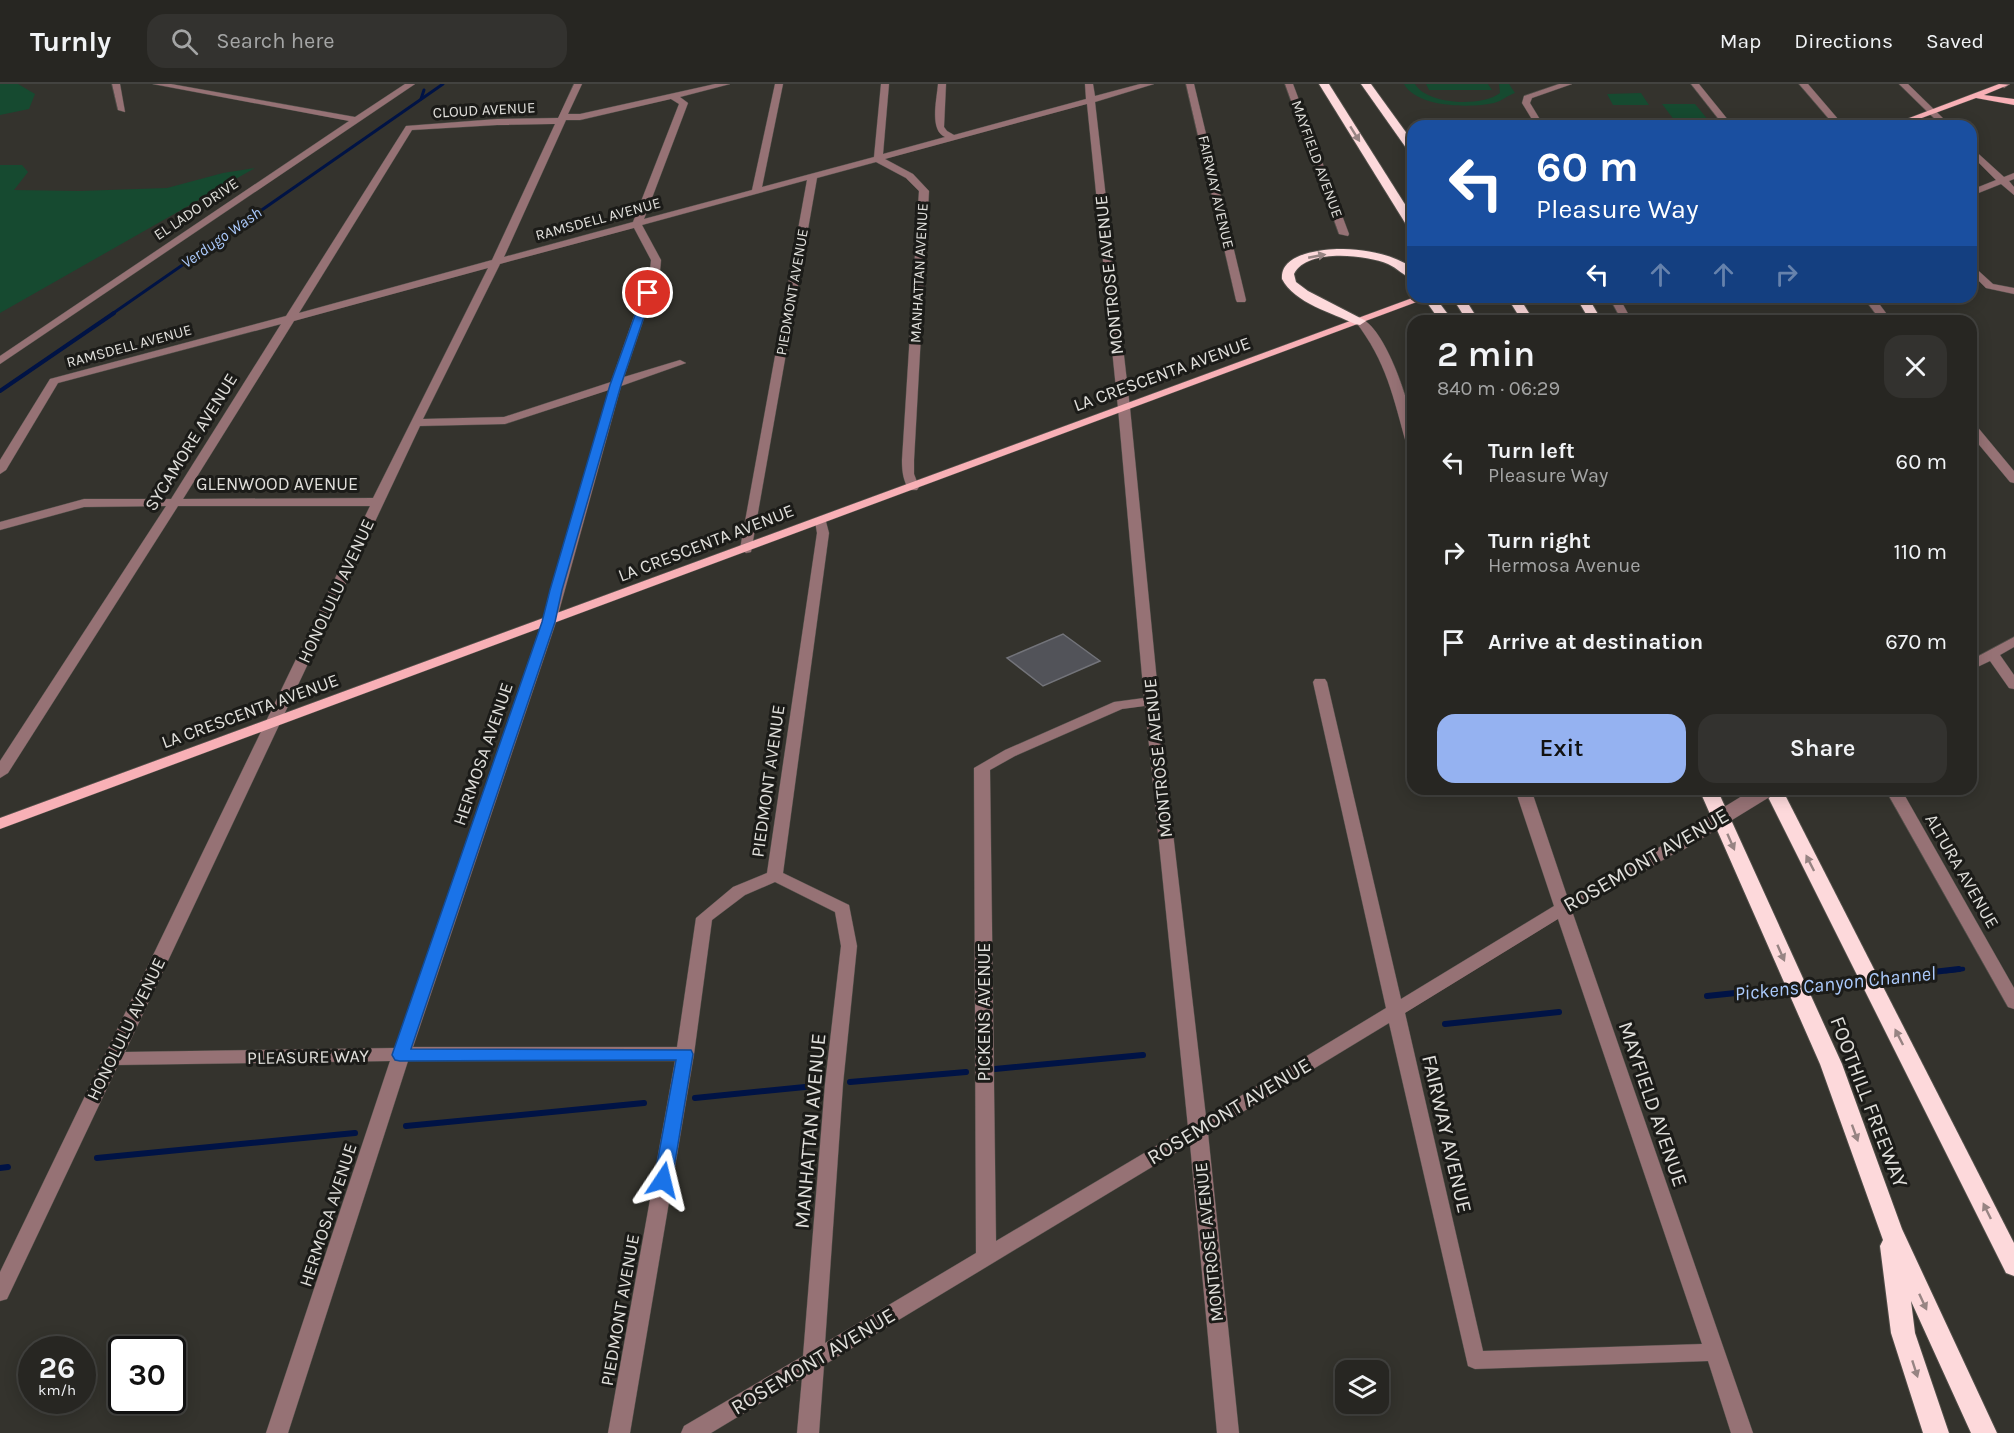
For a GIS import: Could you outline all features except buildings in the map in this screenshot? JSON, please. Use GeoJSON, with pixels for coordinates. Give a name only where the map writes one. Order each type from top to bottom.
{"type":"FeatureCollection","features":[{"type":"Feature","properties":{"kind":"highway"},"geometry":{"type":"LineString","coordinates":[[1324,84],[1407,216]]}},
{"type":"Feature","properties":{"kind":"highway"},"geometry":{"type":"LineString","coordinates":[[1366,84],[1407,142]]}},
{"type":"Feature","properties":{"kind":"highway"},"geometry":{"type":"LineString","coordinates":[[1360,321],[1290,284],[1288,275],[1290,269],[1306,258],[1348,252],[1366,254],[1394,262],[1407,269]]}},
{"type":"Feature","properties":{"kind":"highway"},"geometry":{"type":"LineString","coordinates":[[1432,303],[1442,315]]}},
{"type":"Feature","properties":{"kind":"highway","name":"FOOTHILL FREEWAY"},"geometry":{"type":"LineString","coordinates":[[1711,795],[1831,1064],[1890,1229],[1984,1433]]}},
{"type":"Feature","properties":{"kind":"highway"},"geometry":{"type":"LineString","coordinates":[[1776,795],[2014,1265]]}},
{"type":"Feature","properties":{"kind":"highway"},"geometry":{"type":"LineString","coordinates":[[1781,795],[1793,829]]}},
{"type":"Feature","properties":{"kind":"highway"},"geometry":{"type":"LineString","coordinates":[[1890,1229],[1903,1333],[1936,1433]]}},
{"type":"Feature","properties":{"kind":"main road"},"geometry":{"type":"LineString","coordinates":[[1908,120],[2005,84],[2014,93]]}},
{"type":"Feature","properties":{"kind":"main road"},"geometry":{"type":"LineString","coordinates":[[1970,98],[1990,97],[2014,102]]}},
{"type":"Feature","properties":{"kind":"main road","name":"LA CRESCENTA AVENUE"},"geometry":{"type":"LineString","coordinates":[[0,824],[1410,303]]}},
{"type":"Feature","properties":{"kind":"street"},"geometry":{"type":"LineString","coordinates":[[116,84],[122,110]]}},
{"type":"Feature","properties":{"kind":"street"},"geometry":{"type":"LineString","coordinates":[[157,84],[356,120]]}},
{"type":"Feature","properties":{"kind":"street","name":"EL LADO DRIVE"},"geometry":{"type":"LineString","coordinates":[[0,361],[411,84]]}},
{"type":"Feature","properties":{"kind":"street","name":"HONOLULU AVENUE"},"geometry":{"type":"LineString","coordinates":[[0,1293],[378,502],[495,263],[578,84]]}},
{"type":"Feature","properties":{"kind":"street","name":"CLOUD AVENUE"},"geometry":{"type":"LineString","coordinates":[[410,128],[580,117],[673,97],[692,88],[726,84]]}},
{"type":"Feature","properties":{"kind":"street"},"geometry":{"type":"LineString","coordinates":[[756,192],[778,84]]}},
{"type":"Feature","properties":{"kind":"street"},"geometry":{"type":"LineString","coordinates":[[878,159],[885,84]]}},
{"type":"Feature","properties":{"kind":"street"},"geometry":{"type":"LineString","coordinates":[[942,84],[940,127],[943,133],[954,138]]}},
{"type":"Feature","properties":{"kind":"street","name":"MONTROSE AVENUE"},"geometry":{"type":"LineString","coordinates":[[1089,84],[1228,1433]]}},
{"type":"Feature","properties":{"kind":"street","name":"RAMSDELL AVENUE"},"geometry":{"type":"LineString","coordinates":[[0,470],[54,381],[637,225],[1150,84]]}},
{"type":"Feature","properties":{"kind":"street","name":"FAIRWAY AVENUE"},"geometry":{"type":"LineString","coordinates":[[1190,84],[1241,300]]}},
{"type":"Feature","properties":{"kind":"street","name":"MAYFIELD AVENUE"},"geometry":{"type":"LineString","coordinates":[[1289,84],[1344,234]]}},
{"type":"Feature","properties":{"kind":"street"},"geometry":{"type":"LineString","coordinates":[[1536,120],[1526,103],[1528,96],[1568,84]]}},
{"type":"Feature","properties":{"kind":"street"},"geometry":{"type":"LineString","coordinates":[[1695,84],[1724,120]]}},
{"type":"Feature","properties":{"kind":"street"},"geometry":{"type":"LineString","coordinates":[[1803,84],[1835,120]]}},
{"type":"Feature","properties":{"kind":"street"},"geometry":{"type":"LineString","coordinates":[[1903,84],[1941,120]]}},
{"type":"Feature","properties":{"kind":"street"},"geometry":{"type":"LineString","coordinates":[[637,225],[684,103],[673,97]]}},
{"type":"Feature","properties":{"kind":"street","name":"SYCAMORE AVENUE"},"geometry":{"type":"LineString","coordinates":[[0,773],[175,502],[410,128]]}},
{"type":"Feature","properties":{"kind":"street"},"geometry":{"type":"LineString","coordinates":[[1977,156],[2014,192]]}},
{"type":"Feature","properties":{"kind":"street","name":"MANHATTAN AVENUE"},"geometry":{"type":"LineString","coordinates":[[878,159],[909,175],[919,183],[924,191],[908,460],[908,474],[913,487]]}},
{"type":"Feature","properties":{"kind":"street"},"geometry":{"type":"LineString","coordinates":[[1977,191],[2014,176]]}},
{"type":"Feature","properties":{"kind":"street","name":"PIEDMONT AVENUE"},"geometry":{"type":"LineString","coordinates":[[746,549],[812,177]]}},
{"type":"Feature","properties":{"kind":"street","name":"HERMOSA AVENUE"},"geometry":{"type":"LineString","coordinates":[[277,1433],[400,1055],[549,622],[556,590],[616,385],[657,263],[637,225]]}},
{"type":"Feature","properties":{"kind":"street"},"geometry":{"type":"LineString","coordinates":[[1977,274],[1982,280],[1998,289],[2014,291]]}},
{"type":"Feature","properties":{"kind":"street"},"geometry":{"type":"LineString","coordinates":[[1873,303],[1882,315]]}},
{"type":"Feature","properties":{"kind":"street"},"geometry":{"type":"LineString","coordinates":[[1360,321],[1372,331],[1383,354],[1407,428]]}},
{"type":"Feature","properties":{"kind":"street"},"geometry":{"type":"LineString","coordinates":[[416,423],[505,420],[680,363]]}},
{"type":"Feature","properties":{"kind":"street"},"geometry":{"type":"LineString","coordinates":[[1977,434],[2014,479]]}},
{"type":"Feature","properties":{"kind":"street","name":"GLENWOOD AVENUE"},"geometry":{"type":"LineString","coordinates":[[0,526],[84,503],[378,502]]}},
{"type":"Feature","properties":{"kind":"street","name":"PIEDMONT AVENUE"},"geometry":{"type":"LineString","coordinates":[[619,1433],[685,1054],[704,918],[739,891],[775,876],[823,533],[821,521]]}},
{"type":"Feature","properties":{"kind":"street"},"geometry":{"type":"LineString","coordinates":[[1977,663],[2014,641]]}},
{"type":"Feature","properties":{"kind":"street"},"geometry":{"type":"LineString","coordinates":[[1992,654],[2014,686]]}},
{"type":"Feature","properties":{"kind":"street","name":"FAIRWAY AVENUE"},"geometry":{"type":"LineString","coordinates":[[1320,682],[1475,1360],[1716,1352]]}},
{"type":"Feature","properties":{"kind":"street","name":"PICKENS AVENUE"},"geometry":{"type":"LineString","coordinates":[[986,1256],[982,768],[1010,753],[1119,705],[1152,701]]}},
{"type":"Feature","properties":{"kind":"street","name":"MAYFIELD AVENUE"},"geometry":{"type":"LineString","coordinates":[[1525,795],[1742,1433]]}},
{"type":"Feature","properties":{"kind":"street","name":"ROSEMONT AVENUE"},"geometry":{"type":"LineString","coordinates":[[692,1433],[1562,909],[1680,843],[1758,795]]}},
{"type":"Feature","properties":{"kind":"street","name":"ALTURA AVENUE"},"geometry":{"type":"LineString","coordinates":[[1896,795],[2014,1003]]}},
{"type":"Feature","properties":{"kind":"street","name":"MANHATTAN AVENUE"},"geometry":{"type":"LineString","coordinates":[[775,876],[843,909],[849,946],[834,1084],[808,1433]]}},
{"type":"Feature","properties":{"kind":"street","name":"PLEASURE WAY"},"geometry":{"type":"LineString","coordinates":[[111,1059],[685,1054]]}},
{"type":"Feature","properties":{"kind":"green space"},"geometry":{"type":"Polygon","coordinates":[[[0,84],[18,84],[35,94],[29,109],[0,115],[0,84]]]}},
{"type":"Feature","properties":{"kind":"green space"},"geometry":{"type":"Polygon","coordinates":[[[1404,84],[1415,84],[1421,91],[1431,96],[1455,102],[1492,97],[1500,93],[1499,84],[1509,84],[1515,93],[1494,103],[1459,106],[1420,98],[1404,84]]]}},
{"type":"Feature","properties":{"kind":"green space"},"geometry":{"type":"Polygon","coordinates":[[[1426,84],[1488,84],[1492,90],[1429,90],[1426,84]]]}},
{"type":"Feature","properties":{"kind":"green space"},"geometry":{"type":"Polygon","coordinates":[[[1641,93],[1649,105],[1613,105],[1607,94],[1641,93]]]}},
{"type":"Feature","properties":{"kind":"green space"},"geometry":{"type":"Polygon","coordinates":[[[1662,104],[1695,104],[1708,120],[1674,120],[1662,104]]]}},
{"type":"Feature","properties":{"kind":"green space"},"geometry":{"type":"Polygon","coordinates":[[[0,165],[22,165],[28,172],[14,190],[79,191],[167,188],[223,173],[255,168],[0,313],[0,165]]]}},
{"type":"Feature","properties":{"kind":"waterway","name":"Verdugo Wash"},"geometry":{"type":"LineString","coordinates":[[112,314],[443,84]]}},
{"type":"Feature","properties":{"kind":"waterway","name":"Verdugo Wash"},"geometry":{"type":"LineString","coordinates":[[421,99],[424,90]]}},
{"type":"Feature","properties":{"kind":"waterway","name":"Verdugo Wash"},"geometry":{"type":"LineString","coordinates":[[0,391],[114,313]]}},
{"type":"Feature","properties":{"kind":"waterway","name":"Pickens Canyon Channel"},"geometry":{"type":"LineString","coordinates":[[1873,979],[1959,969]]}},
{"type":"Feature","properties":{"kind":"waterway","name":"Pickens Canyon Channel"},"geometry":{"type":"LineString","coordinates":[[1946,971],[1963,969]]}},
{"type":"Feature","properties":{"kind":"waterway","name":"Pickens Canyon Channel"},"geometry":{"type":"LineString","coordinates":[[1801,986],[1864,980]]}},
{"type":"Feature","properties":{"kind":"waterway","name":"Pickens Canyon Channel"},"geometry":{"type":"LineString","coordinates":[[1707,996],[1793,987]]}},
{"type":"Feature","properties":{"kind":"waterway","name":"Pickens Canyon Channel"},"geometry":{"type":"LineString","coordinates":[[1445,1024],[1559,1012]]}},
{"type":"Feature","properties":{"kind":"waterway","name":"Pickens Canyon Channel"},"geometry":{"type":"LineString","coordinates":[[995,1069],[1143,1055]]}},
{"type":"Feature","properties":{"kind":"waterway","name":"Pickens Canyon Channel"},"geometry":{"type":"LineString","coordinates":[[850,1082],[966,1072]]}},
{"type":"Feature","properties":{"kind":"waterway","name":"Pickens Canyon Channel"},"geometry":{"type":"LineString","coordinates":[[695,1098],[805,1087]]}},
{"type":"Feature","properties":{"kind":"waterway","name":"Pickens Canyon Channel"},"geometry":{"type":"LineString","coordinates":[[406,1126],[644,1103]]}},
{"type":"Feature","properties":{"kind":"waterway","name":"Pickens Canyon Channel"},"geometry":{"type":"LineString","coordinates":[[97,1158],[355,1133]]}},
{"type":"Feature","properties":{"kind":"waterway","name":"Pickens Canyon Channel"},"geometry":{"type":"LineString","coordinates":[[0,1168],[8,1167]]}},
{"type":"Feature","properties":{"kind":"route"},"geometry":{"type":"LineString","coordinates":[[648,293],[616,385],[556,590],[549,622],[400,1055],[685,1054],[663,1180]]}}]}
